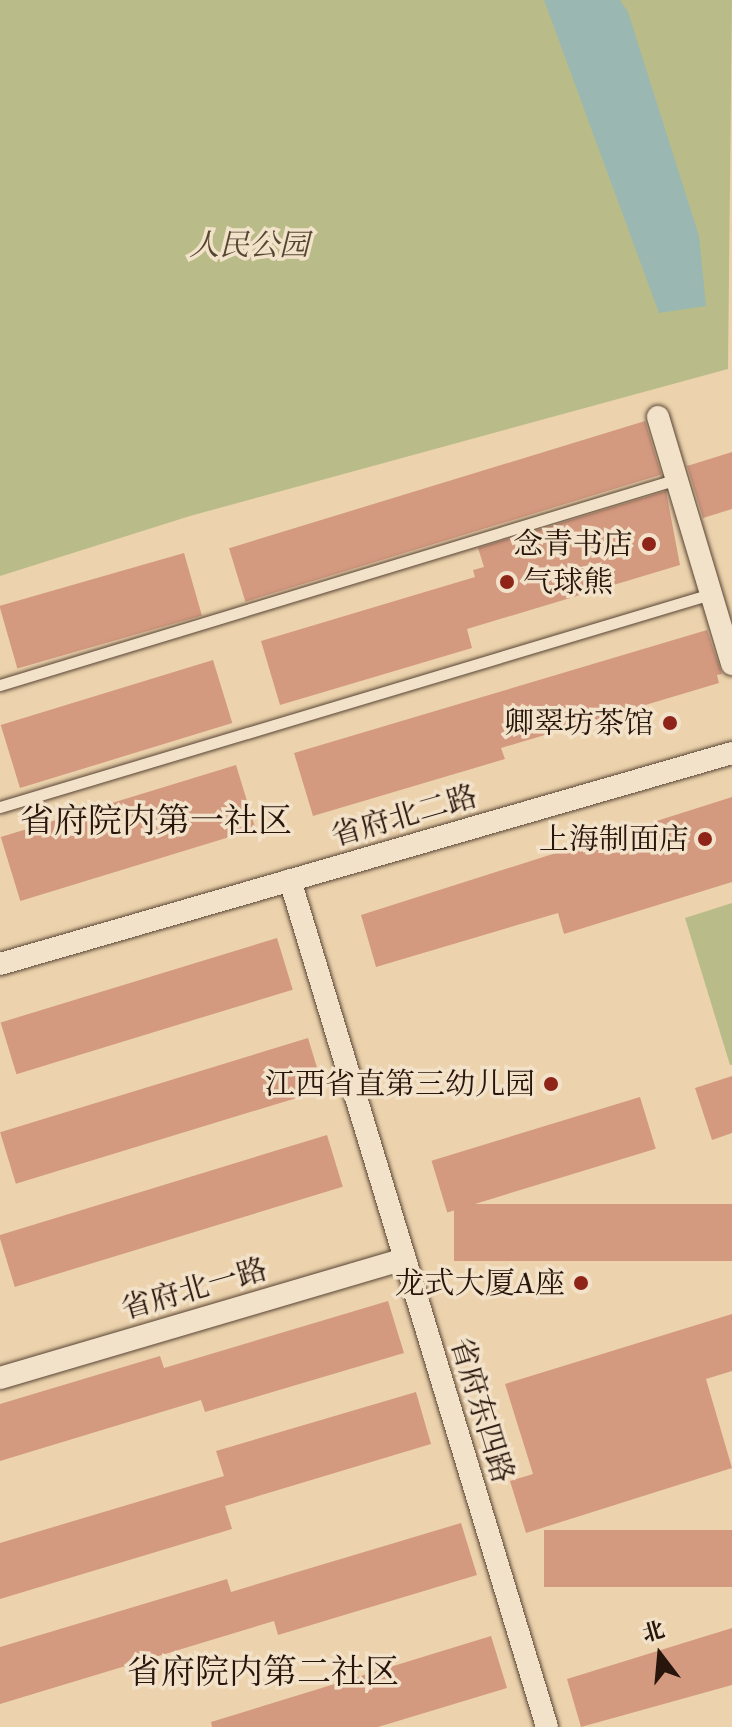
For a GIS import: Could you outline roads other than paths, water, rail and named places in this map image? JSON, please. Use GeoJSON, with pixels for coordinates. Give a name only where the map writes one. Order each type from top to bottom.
{"type":"FeatureCollection","features":[{"type":"Feature","properties":{"kind":"street"},"geometry":{"type":"LineString","coordinates":[[658,417],[732,664]]}},
{"type":"Feature","properties":{"kind":"street","name":"省府北二路"},"geometry":{"type":"LineString","coordinates":[[0,964],[732,753]]}},
{"type":"Feature","properties":{"kind":"street","name":"省府东四路"},"geometry":{"type":"LineString","coordinates":[[290,880],[547,1727]]}},
{"type":"Feature","properties":{"kind":"street","name":"省府北一路"},"geometry":{"type":"LineString","coordinates":[[0,1378],[405,1259]]}},
{"type":"Feature","properties":{"kind":"lane"},"geometry":{"type":"LineString","coordinates":[[0,685],[677,479]]}},
{"type":"Feature","properties":{"kind":"lane"},"geometry":{"type":"LineString","coordinates":[[0,807],[711,594]]}},
{"type":"Feature","properties":{"kind":"water"},"geometry":{"type":"Polygon","coordinates":[[[544,0],[620,0],[628,12],[699,236],[706,306],[659,313],[544,0]]]}},
{"type":"Feature","properties":{"kind":"place","name":"念青书店"},"geometry":{"type":"Point","coordinates":[649,544]}},
{"type":"Feature","properties":{"kind":"place","name":"气球熊"},"geometry":{"type":"Point","coordinates":[507,582]}},
{"type":"Feature","properties":{"kind":"place","name":"卿翠坊茶馆"},"geometry":{"type":"Point","coordinates":[670,723]}},
{"type":"Feature","properties":{"kind":"place","name":"上海制面店"},"geometry":{"type":"Point","coordinates":[705,839]}},
{"type":"Feature","properties":{"kind":"place","name":"江西省直第三幼儿园"},"geometry":{"type":"Point","coordinates":[551,1084]}},
{"type":"Feature","properties":{"kind":"place","name":"龙式大厦A座"},"geometry":{"type":"Point","coordinates":[581,1283]}},
{"type":"Feature","properties":{"kind":"district","name":"省府院内第一社区"},"geometry":{"type":"Point","coordinates":[156,821]}},
{"type":"Feature","properties":{"kind":"district","name":"省府院内第二社区"},"geometry":{"type":"Point","coordinates":[263,1672]}},
{"type":"Feature","properties":{"kind":"park label","name":"人民公园"},"geometry":{"type":"Point","coordinates":[249,245]}}]}
